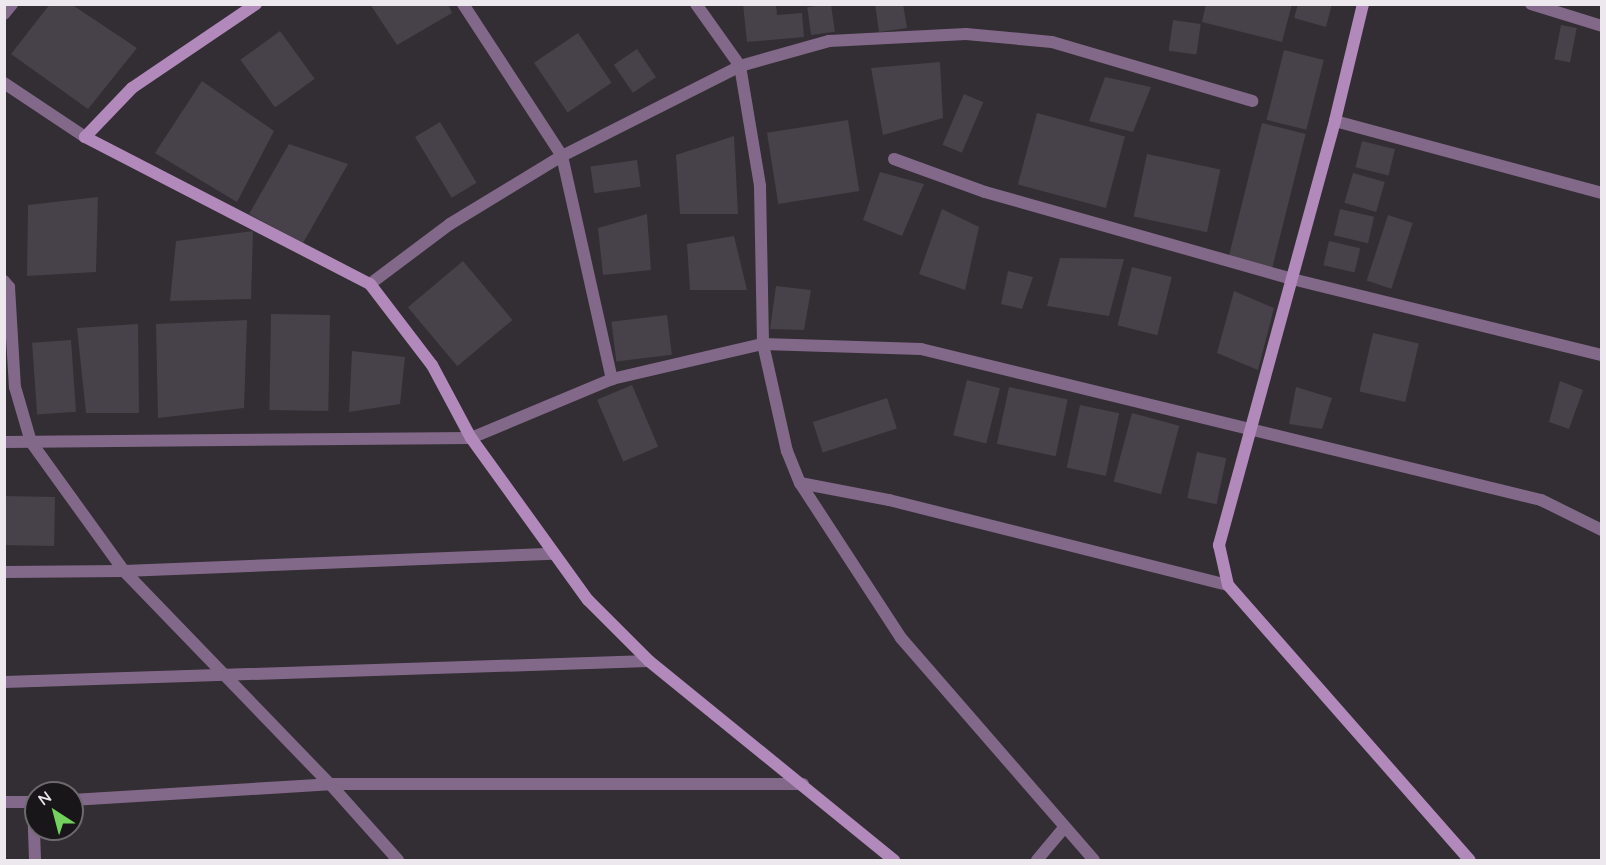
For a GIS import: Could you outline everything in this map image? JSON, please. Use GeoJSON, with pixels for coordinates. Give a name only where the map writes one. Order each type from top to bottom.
{"type":"FeatureCollection","features":[{"type":"Feature","properties":{"kind":"street"},"geometry":{"type":"LineString","coordinates":[[4,14],[12,4]]}},
{"type":"Feature","properties":{"kind":"street"},"geometry":{"type":"LineString","coordinates":[[85,137],[132,88],[256,4]]}},
{"type":"Feature","properties":{"kind":"street"},"geometry":{"type":"LineString","coordinates":[[463,4],[562,156],[612,380]]}},
{"type":"Feature","properties":{"kind":"street"},"geometry":{"type":"LineString","coordinates":[[696,4],[740,66],[760,186],[763,344],[787,451],[800,483],[901,638],[1063,829],[1094,861]]}},
{"type":"Feature","properties":{"kind":"street"},"geometry":{"type":"LineString","coordinates":[[1362,4],[1335,121],[1219,545],[1228,585],[1470,861]]}},
{"type":"Feature","properties":{"kind":"street"},"geometry":{"type":"LineString","coordinates":[[1531,4],[1602,26]]}},
{"type":"Feature","properties":{"kind":"street"},"geometry":{"type":"LineString","coordinates":[[370,284],[450,224],[562,156],[740,66],[829,41],[966,34],[1052,42],[1253,101]]}},
{"type":"Feature","properties":{"kind":"street"},"geometry":{"type":"LineString","coordinates":[[4,83],[85,137],[370,284],[432,365],[471,438],[588,600],[649,661],[803,784],[894,861]]}},
{"type":"Feature","properties":{"kind":"street"},"geometry":{"type":"LineString","coordinates":[[1335,121],[1602,193]]}},
{"type":"Feature","properties":{"kind":"street"},"geometry":{"type":"LineString","coordinates":[[894,159],[985,192],[1292,279],[1602,355]]}},
{"type":"Feature","properties":{"kind":"street"},"geometry":{"type":"LineString","coordinates":[[6,285],[15,387],[31,442],[123,571],[330,784],[398,861]]}},
{"type":"Feature","properties":{"kind":"street"},"geometry":{"type":"LineString","coordinates":[[4,442],[471,438],[612,380],[763,344],[921,349],[1250,427],[1541,500],[1602,530]]}},
{"type":"Feature","properties":{"kind":"street"},"geometry":{"type":"LineString","coordinates":[[800,483],[889,500],[1228,585]]}},
{"type":"Feature","properties":{"kind":"street"},"geometry":{"type":"LineString","coordinates":[[4,572],[123,571],[553,554]]}},
{"type":"Feature","properties":{"kind":"street"},"geometry":{"type":"LineString","coordinates":[[4,682],[649,661]]}},
{"type":"Feature","properties":{"kind":"street"},"geometry":{"type":"LineString","coordinates":[[84,799],[330,784],[803,784]]}},
{"type":"Feature","properties":{"kind":"street"},"geometry":{"type":"LineString","coordinates":[[4,802],[24,802]]}},
{"type":"Feature","properties":{"kind":"street"},"geometry":{"type":"LineString","coordinates":[[1037,861],[1063,829]]}},
{"type":"Feature","properties":{"kind":"street"},"geometry":{"type":"LineString","coordinates":[[34,841],[34,861]]}},
{"type":"Feature","properties":{"kind":"building"},"geometry":{"type":"Polygon","coordinates":[[[50,4],[71,4],[137,48],[88,109],[11,54],[50,4]]]}},
{"type":"Feature","properties":{"kind":"building"},"geometry":{"type":"Polygon","coordinates":[[[370,4],[448,4],[452,13],[397,45],[370,4]]]}},
{"type":"Feature","properties":{"kind":"building"},"geometry":{"type":"Polygon","coordinates":[[[743,4],[776,4],[777,15],[802,13],[804,37],[747,42],[743,4]]]}},
{"type":"Feature","properties":{"kind":"building"},"geometry":{"type":"Polygon","coordinates":[[[831,4],[835,32],[811,35],[807,7],[831,4]]]}},
{"type":"Feature","properties":{"kind":"building"},"geometry":{"type":"Polygon","coordinates":[[[875,4],[903,4],[907,28],[879,32],[875,4]]]}},
{"type":"Feature","properties":{"kind":"building"},"geometry":{"type":"Polygon","coordinates":[[[1206,4],[1292,4],[1282,42],[1202,22],[1206,4]]]}},
{"type":"Feature","properties":{"kind":"building"},"geometry":{"type":"Polygon","coordinates":[[[1298,4],[1332,4],[1326,27],[1294,18],[1298,4]]]}},
{"type":"Feature","properties":{"kind":"building"},"geometry":{"type":"Polygon","coordinates":[[[1173,20],[1201,24],[1196,55],[1169,51],[1173,20]]]}},
{"type":"Feature","properties":{"kind":"building"},"geometry":{"type":"Polygon","coordinates":[[[1561,25],[1577,28],[1570,62],[1554,59],[1561,25]]]}},
{"type":"Feature","properties":{"kind":"building"},"geometry":{"type":"Polygon","coordinates":[[[280,31],[315,79],[275,108],[240,60],[280,31]]]}},
{"type":"Feature","properties":{"kind":"building"},"geometry":{"type":"Polygon","coordinates":[[[578,33],[612,83],[568,112],[534,63],[578,33]]]}},
{"type":"Feature","properties":{"kind":"building"},"geometry":{"type":"Polygon","coordinates":[[[637,49],[656,77],[633,93],[614,65],[637,49]]]}},
{"type":"Feature","properties":{"kind":"building"},"geometry":{"type":"Polygon","coordinates":[[[1284,50],[1324,60],[1306,130],[1267,120],[1284,50]]]}},
{"type":"Feature","properties":{"kind":"building"},"geometry":{"type":"Polygon","coordinates":[[[940,62],[943,118],[883,135],[871,68],[940,62]]]}},
{"type":"Feature","properties":{"kind":"building"},"geometry":{"type":"Polygon","coordinates":[[[1105,77],[1151,87],[1133,132],[1089,121],[1105,77]]]}},
{"type":"Feature","properties":{"kind":"building"},"geometry":{"type":"Polygon","coordinates":[[[202,81],[274,131],[237,202],[155,153],[202,81]]]}},
{"type":"Feature","properties":{"kind":"building"},"geometry":{"type":"Polygon","coordinates":[[[964,94],[983,102],[962,153],[943,145],[964,94]]]}},
{"type":"Feature","properties":{"kind":"building"},"geometry":{"type":"Polygon","coordinates":[[[1037,113],[1125,137],[1106,208],[1018,184],[1037,113]]]}},
{"type":"Feature","properties":{"kind":"building"},"geometry":{"type":"Polygon","coordinates":[[[848,120],[859,191],[778,204],[767,133],[848,120]]]}},
{"type":"Feature","properties":{"kind":"building"},"geometry":{"type":"Polygon","coordinates":[[[440,122],[477,183],[452,198],[415,137],[440,122]]]}},
{"type":"Feature","properties":{"kind":"building"},"geometry":{"type":"Polygon","coordinates":[[[1262,123],[1306,134],[1272,270],[1228,259],[1262,123]]]}},
{"type":"Feature","properties":{"kind":"building"},"geometry":{"type":"Polygon","coordinates":[[[734,136],[738,214],[680,214],[676,155],[734,136]]]}},
{"type":"Feature","properties":{"kind":"building"},"geometry":{"type":"Polygon","coordinates":[[[1362,141],[1395,149],[1388,175],[1355,167],[1362,141]]]}},
{"type":"Feature","properties":{"kind":"building"},"geometry":{"type":"Polygon","coordinates":[[[289,144],[348,164],[303,243],[249,214],[289,144]]]}},
{"type":"Feature","properties":{"kind":"building"},"geometry":{"type":"Polygon","coordinates":[[[1147,154],[1220,170],[1207,232],[1134,217],[1147,154]]]}},
{"type":"Feature","properties":{"kind":"building"},"geometry":{"type":"Polygon","coordinates":[[[637,160],[641,187],[594,193],[590,167],[637,160]]]}},
{"type":"Feature","properties":{"kind":"building"},"geometry":{"type":"Polygon","coordinates":[[[880,172],[924,184],[902,236],[863,220],[880,172]]]}},
{"type":"Feature","properties":{"kind":"building"},"geometry":{"type":"Polygon","coordinates":[[[1353,173],[1385,182],[1376,212],[1344,203],[1353,173]]]}},
{"type":"Feature","properties":{"kind":"building"},"geometry":{"type":"Polygon","coordinates":[[[98,197],[96,272],[27,276],[28,205],[98,197]]]}},
{"type":"Feature","properties":{"kind":"building"},"geometry":{"type":"Polygon","coordinates":[[[942,209],[979,227],[965,290],[919,274],[942,209]]]}},
{"type":"Feature","properties":{"kind":"building"},"geometry":{"type":"Polygon","coordinates":[[[1340,209],[1374,217],[1368,243],[1334,235],[1340,209]]]}},
{"type":"Feature","properties":{"kind":"building"},"geometry":{"type":"Polygon","coordinates":[[[647,214],[651,270],[603,275],[598,228],[647,214]]]}},
{"type":"Feature","properties":{"kind":"building"},"geometry":{"type":"Polygon","coordinates":[[[1388,215],[1413,223],[1391,289],[1367,281],[1388,215]]]}},
{"type":"Feature","properties":{"kind":"building"},"geometry":{"type":"Polygon","coordinates":[[[253,231],[251,299],[170,301],[176,241],[253,231]]]}},
{"type":"Feature","properties":{"kind":"building"},"geometry":{"type":"Polygon","coordinates":[[[734,236],[747,290],[690,290],[687,244],[734,236]]]}},
{"type":"Feature","properties":{"kind":"building"},"geometry":{"type":"Polygon","coordinates":[[[1329,241],[1360,248],[1355,273],[1323,265],[1329,241]]]}},
{"type":"Feature","properties":{"kind":"building"},"geometry":{"type":"Polygon","coordinates":[[[1060,258],[1124,259],[1109,316],[1047,306],[1060,258]]]}},
{"type":"Feature","properties":{"kind":"building"},"geometry":{"type":"Polygon","coordinates":[[[463,261],[512,320],[457,366],[408,307],[463,261]]]}},
{"type":"Feature","properties":{"kind":"building"},"geometry":{"type":"Polygon","coordinates":[[[1132,267],[1172,277],[1157,335],[1117,325],[1132,267]]]}},
{"type":"Feature","properties":{"kind":"building"},"geometry":{"type":"Polygon","coordinates":[[[1008,271],[1033,277],[1022,309],[1001,304],[1008,271]]]}},
{"type":"Feature","properties":{"kind":"building"},"geometry":{"type":"Polygon","coordinates":[[[776,286],[811,290],[804,330],[770,329],[776,286]]]}},
{"type":"Feature","properties":{"kind":"building"},"geometry":{"type":"Polygon","coordinates":[[[1234,291],[1274,308],[1258,370],[1217,353],[1234,291]]]}},
{"type":"Feature","properties":{"kind":"building"},"geometry":{"type":"Polygon","coordinates":[[[271,314],[330,315],[328,411],[269,410],[271,314]]]}},
{"type":"Feature","properties":{"kind":"building"},"geometry":{"type":"Polygon","coordinates":[[[667,315],[672,355],[616,362],[611,322],[667,315]]]}},
{"type":"Feature","properties":{"kind":"building"},"geometry":{"type":"Polygon","coordinates":[[[247,320],[244,408],[158,418],[156,324],[247,320]]]}},
{"type":"Feature","properties":{"kind":"building"},"geometry":{"type":"Polygon","coordinates":[[[138,324],[139,413],[86,413],[77,328],[138,324]]]}},
{"type":"Feature","properties":{"kind":"building"},"geometry":{"type":"Polygon","coordinates":[[[1373,333],[1419,344],[1405,402],[1360,391],[1373,333]]]}},
{"type":"Feature","properties":{"kind":"building"},"geometry":{"type":"Polygon","coordinates":[[[71,340],[76,412],[37,415],[32,343],[71,340]]]}},
{"type":"Feature","properties":{"kind":"building"},"geometry":{"type":"Polygon","coordinates":[[[352,351],[405,357],[400,404],[349,412],[352,351]]]}},
{"type":"Feature","properties":{"kind":"building"},"geometry":{"type":"Polygon","coordinates":[[[967,380],[1000,388],[986,444],[953,435],[967,380]]]}},
{"type":"Feature","properties":{"kind":"building"},"geometry":{"type":"Polygon","coordinates":[[[1560,381],[1583,390],[1569,429],[1549,422],[1560,381]]]}},
{"type":"Feature","properties":{"kind":"building"},"geometry":{"type":"Polygon","coordinates":[[[632,385],[658,447],[623,462],[597,400],[632,385]]]}},
{"type":"Feature","properties":{"kind":"building"},"geometry":{"type":"Polygon","coordinates":[[[1009,387],[1068,399],[1056,456],[997,444],[1009,387]]]}},
{"type":"Feature","properties":{"kind":"building"},"geometry":{"type":"Polygon","coordinates":[[[1296,387],[1332,398],[1322,429],[1289,424],[1296,387]]]}},
{"type":"Feature","properties":{"kind":"building"},"geometry":{"type":"Polygon","coordinates":[[[887,398],[897,428],[823,453],[813,422],[887,398]]]}},
{"type":"Feature","properties":{"kind":"building"},"geometry":{"type":"Polygon","coordinates":[[[1080,405],[1119,413],[1106,476],[1067,468],[1080,405]]]}},
{"type":"Feature","properties":{"kind":"building"},"geometry":{"type":"Polygon","coordinates":[[[1132,413],[1179,426],[1161,494],[1114,482],[1132,413]]]}},
{"type":"Feature","properties":{"kind":"building"},"geometry":{"type":"Polygon","coordinates":[[[1197,452],[1226,458],[1217,504],[1187,498],[1197,452]]]}},
{"type":"Feature","properties":{"kind":"building"},"geometry":{"type":"Polygon","coordinates":[[[4,496],[55,497],[54,546],[4,545],[4,496]]]}}]}
